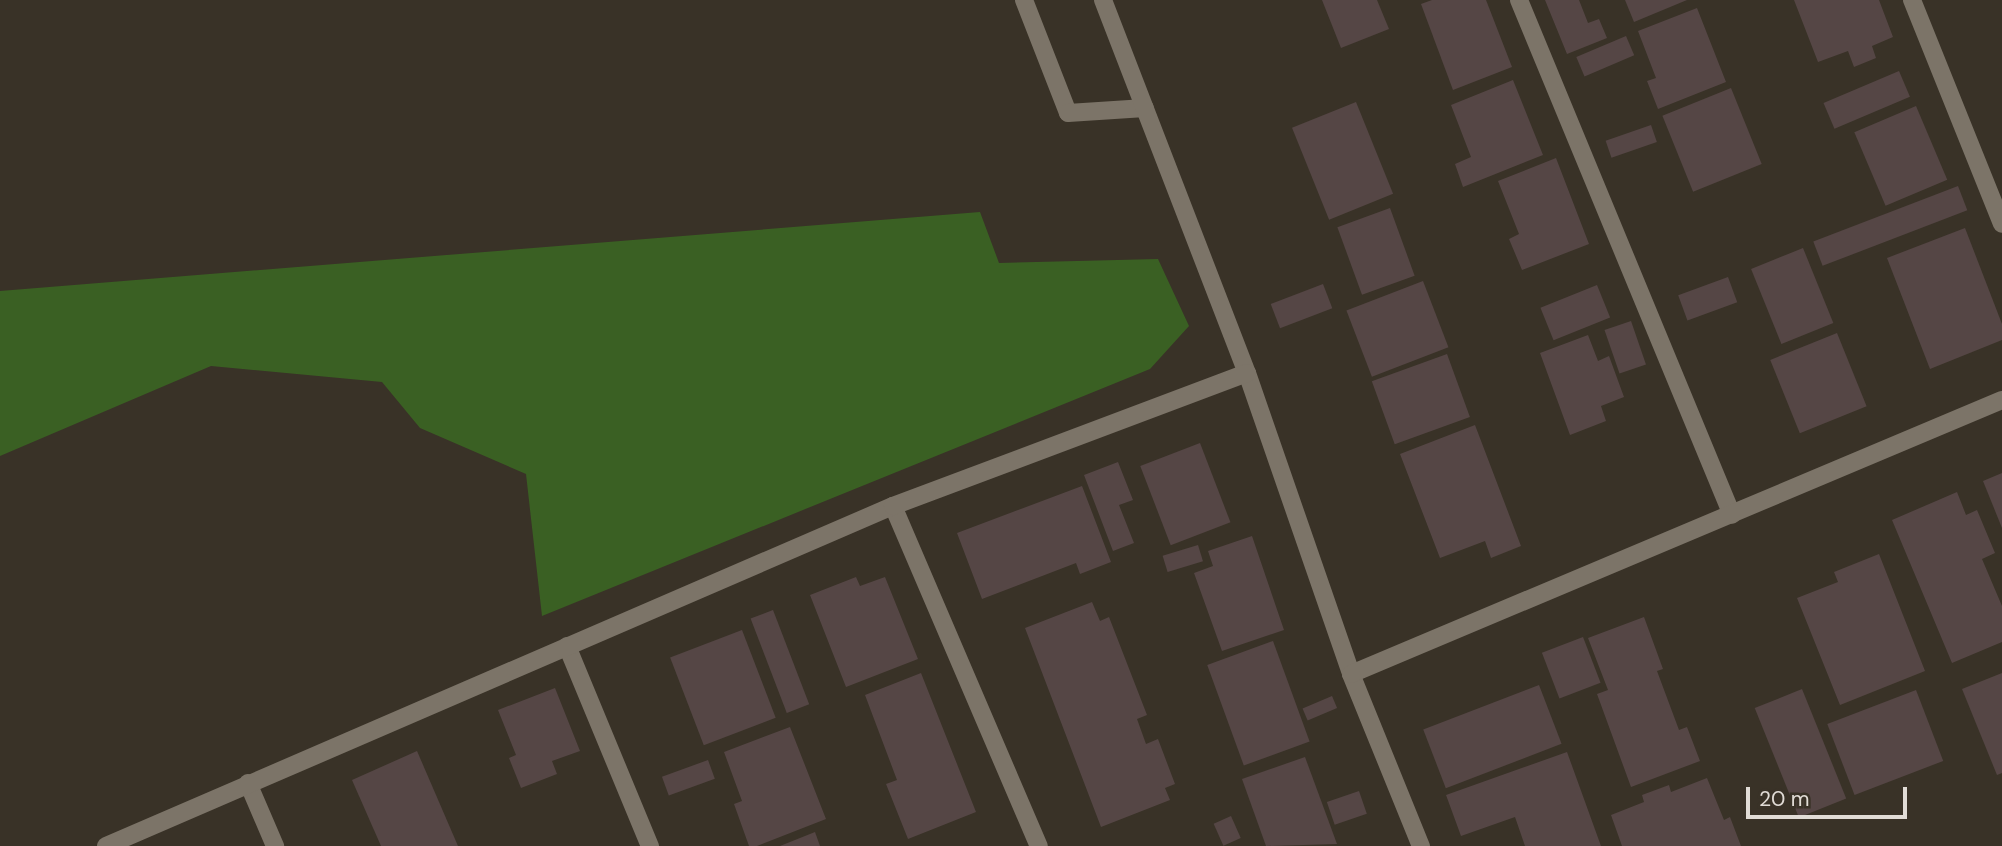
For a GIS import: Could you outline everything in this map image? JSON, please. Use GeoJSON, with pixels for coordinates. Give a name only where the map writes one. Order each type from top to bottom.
{"type":"FeatureCollection","features":[{"type":"Feature","properties":{"kind":"street"},"geometry":{"type":"LineString","coordinates":[[1024,0],[1069,113],[1144,108]]}},
{"type":"Feature","properties":{"kind":"street"},"geometry":{"type":"LineString","coordinates":[[1103,0],[1247,373],[1351,674],[1421,846]]}},
{"type":"Feature","properties":{"kind":"street"},"geometry":{"type":"LineString","coordinates":[[1519,0],[1732,515]]}},
{"type":"Feature","properties":{"kind":"street"},"geometry":{"type":"LineString","coordinates":[[1912,0],[2002,223]]}},
{"type":"Feature","properties":{"kind":"street"},"geometry":{"type":"LineString","coordinates":[[106,846],[893,506],[1247,373]]}},
{"type":"Feature","properties":{"kind":"street"},"geometry":{"type":"LineString","coordinates":[[1351,674],[2002,400]]}},
{"type":"Feature","properties":{"kind":"street"},"geometry":{"type":"LineString","coordinates":[[893,506],[1039,846]]}},
{"type":"Feature","properties":{"kind":"street"},"geometry":{"type":"LineString","coordinates":[[567,646],[650,846]]}},
{"type":"Feature","properties":{"kind":"street"},"geometry":{"type":"LineString","coordinates":[[248,783],[275,846]]}},
{"type":"Feature","properties":{"kind":"green space"},"geometry":{"type":"Polygon","coordinates":[[[980,212],[999,263],[1158,259],[1189,326],[1150,369],[542,616],[526,474],[420,428],[382,382],[211,366],[0,456],[0,291],[980,212]]]}},
{"type":"Feature","properties":{"kind":"building"},"geometry":{"type":"Polygon","coordinates":[[[1322,0],[1377,0],[1389,29],[1341,48],[1322,0]]]}},
{"type":"Feature","properties":{"kind":"building"},"geometry":{"type":"Polygon","coordinates":[[[1432,0],[1486,0],[1512,67],[1453,90],[1421,4],[1432,0]]]}},
{"type":"Feature","properties":{"kind":"building"},"geometry":{"type":"Polygon","coordinates":[[[1545,0],[1579,0],[1588,23],[1599,19],[1607,38],[1567,54],[1545,0]]]}},
{"type":"Feature","properties":{"kind":"building"},"geometry":{"type":"Polygon","coordinates":[[[1625,0],[1687,0],[1634,22],[1625,0]]]}},
{"type":"Feature","properties":{"kind":"building"},"geometry":{"type":"Polygon","coordinates":[[[1794,0],[1879,0],[1893,37],[1872,46],[1876,58],[1854,67],[1848,51],[1818,62],[1794,0]]]}},
{"type":"Feature","properties":{"kind":"building"},"geometry":{"type":"Polygon","coordinates":[[[1697,8],[1726,82],[1658,109],[1647,81],[1656,78],[1638,31],[1697,8]]]}},
{"type":"Feature","properties":{"kind":"building"},"geometry":{"type":"Polygon","coordinates":[[[1626,36],[1634,55],[1584,76],[1576,57],[1626,36]]]}},
{"type":"Feature","properties":{"kind":"building"},"geometry":{"type":"Polygon","coordinates":[[[1899,71],[1910,97],[1834,129],[1824,103],[1899,71]]]}},
{"type":"Feature","properties":{"kind":"building"},"geometry":{"type":"Polygon","coordinates":[[[1513,80],[1543,155],[1463,187],[1455,164],[1471,157],[1451,105],[1513,80]]]}},
{"type":"Feature","properties":{"kind":"building"},"geometry":{"type":"Polygon","coordinates":[[[1731,88],[1762,164],[1693,192],[1662,116],[1731,88]]]}},
{"type":"Feature","properties":{"kind":"building"},"geometry":{"type":"Polygon","coordinates":[[[1356,102],[1393,194],[1329,220],[1292,128],[1356,102]]]}},
{"type":"Feature","properties":{"kind":"building"},"geometry":{"type":"Polygon","coordinates":[[[1916,106],[1947,180],[1886,206],[1854,132],[1916,106]]]}},
{"type":"Feature","properties":{"kind":"building"},"geometry":{"type":"Polygon","coordinates":[[[1651,125],[1657,142],[1611,158],[1606,141],[1651,125]]]}},
{"type":"Feature","properties":{"kind":"building"},"geometry":{"type":"Polygon","coordinates":[[[1556,158],[1589,244],[1522,270],[1509,239],[1519,234],[1498,181],[1556,158]]]}},
{"type":"Feature","properties":{"kind":"building"},"geometry":{"type":"Polygon","coordinates":[[[1958,186],[1967,210],[1823,266],[1813,242],[1958,186]]]}},
{"type":"Feature","properties":{"kind":"building"},"geometry":{"type":"Polygon","coordinates":[[[1390,208],[1415,276],[1362,295],[1337,227],[1390,208]]]}},
{"type":"Feature","properties":{"kind":"building"},"geometry":{"type":"Polygon","coordinates":[[[1965,228],[2002,324],[2002,340],[1930,369],[1887,258],[1965,228]]]}},
{"type":"Feature","properties":{"kind":"building"},"geometry":{"type":"Polygon","coordinates":[[[1803,248],[1833,323],[1781,344],[1751,269],[1803,248]]]}},
{"type":"Feature","properties":{"kind":"building"},"geometry":{"type":"Polygon","coordinates":[[[1728,277],[1737,302],[1687,320],[1678,295],[1728,277]]]}},
{"type":"Feature","properties":{"kind":"building"},"geometry":{"type":"Polygon","coordinates":[[[1423,281],[1448,347],[1372,377],[1346,310],[1423,281]]]}},
{"type":"Feature","properties":{"kind":"building"},"geometry":{"type":"Polygon","coordinates":[[[1323,284],[1332,308],[1280,328],[1271,304],[1323,284]]]}},
{"type":"Feature","properties":{"kind":"building"},"geometry":{"type":"Polygon","coordinates":[[[1597,285],[1610,317],[1554,340],[1540,308],[1597,285]]]}},
{"type":"Feature","properties":{"kind":"building"},"geometry":{"type":"Polygon","coordinates":[[[1631,321],[1646,364],[1620,374],[1605,330],[1631,321]]]}},
{"type":"Feature","properties":{"kind":"building"},"geometry":{"type":"Polygon","coordinates":[[[1837,333],[1867,406],[1800,433],[1770,360],[1837,333]]]}},
{"type":"Feature","properties":{"kind":"building"},"geometry":{"type":"Polygon","coordinates":[[[1588,335],[1598,361],[1609,356],[1624,397],[1601,406],[1606,421],[1570,435],[1540,353],[1588,335]]]}},
{"type":"Feature","properties":{"kind":"building"},"geometry":{"type":"Polygon","coordinates":[[[1447,354],[1470,417],[1395,444],[1372,381],[1447,354]]]}},
{"type":"Feature","properties":{"kind":"building"},"geometry":{"type":"Polygon","coordinates":[[[1475,425],[1521,546],[1491,558],[1485,541],[1440,558],[1400,454],[1475,425]]]}},
{"type":"Feature","properties":{"kind":"building"},"geometry":{"type":"Polygon","coordinates":[[[1200,443],[1230,522],[1171,545],[1140,466],[1200,443]]]}},
{"type":"Feature","properties":{"kind":"building"},"geometry":{"type":"Polygon","coordinates":[[[1118,462],[1133,500],[1119,505],[1134,543],[1113,551],[1084,475],[1118,462]]]}},
{"type":"Feature","properties":{"kind":"building"},"geometry":{"type":"Polygon","coordinates":[[[2002,473],[2002,528],[1983,481],[2002,473]]]}},
{"type":"Feature","properties":{"kind":"building"},"geometry":{"type":"Polygon","coordinates":[[[1082,486],[1111,562],[1080,574],[1076,563],[982,599],[957,533],[1082,486]]]}},
{"type":"Feature","properties":{"kind":"building"},"geometry":{"type":"Polygon","coordinates":[[[1957,492],[1966,515],[1977,510],[1995,553],[1982,559],[2002,606],[2002,642],[1952,663],[1892,520],[1957,492]]]}},
{"type":"Feature","properties":{"kind":"building"},"geometry":{"type":"Polygon","coordinates":[[[1252,536],[1284,630],[1222,651],[1194,573],[1213,566],[1208,551],[1252,536]]]}},
{"type":"Feature","properties":{"kind":"building"},"geometry":{"type":"Polygon","coordinates":[[[1198,545],[1203,561],[1168,572],[1163,556],[1198,545]]]}},
{"type":"Feature","properties":{"kind":"building"},"geometry":{"type":"Polygon","coordinates":[[[1879,554],[1925,671],[1840,705],[1797,598],[1838,582],[1834,572],[1879,554]]]}},
{"type":"Feature","properties":{"kind":"building"},"geometry":{"type":"Polygon","coordinates":[[[856,577],[860,586],[885,577],[918,659],[846,687],[810,595],[856,577]]]}},
{"type":"Feature","properties":{"kind":"building"},"geometry":{"type":"Polygon","coordinates":[[[1092,602],[1100,621],[1109,617],[1147,715],[1137,719],[1146,744],[1158,739],[1175,784],[1165,788],[1170,800],[1101,827],[1025,628],[1092,602]]]}},
{"type":"Feature","properties":{"kind":"building"},"geometry":{"type":"Polygon","coordinates":[[[773,610],[809,704],[787,713],[751,619],[773,610]]]}},
{"type":"Feature","properties":{"kind":"building"},"geometry":{"type":"Polygon","coordinates":[[[1644,617],[1663,669],[1657,671],[1679,730],[1687,727],[1700,761],[1631,787],[1597,694],[1608,690],[1588,638],[1644,617]]]}},
{"type":"Feature","properties":{"kind":"building"},"geometry":{"type":"Polygon","coordinates":[[[742,630],[776,718],[704,745],[670,658],[742,630]]]}},
{"type":"Feature","properties":{"kind":"building"},"geometry":{"type":"Polygon","coordinates":[[[1583,637],[1601,683],[1559,699],[1542,653],[1583,637]]]}},
{"type":"Feature","properties":{"kind":"building"},"geometry":{"type":"Polygon","coordinates":[[[1273,641],[1310,742],[1244,765],[1207,665],[1273,641]]]}},
{"type":"Feature","properties":{"kind":"building"},"geometry":{"type":"Polygon","coordinates":[[[921,673],[976,812],[908,839],[886,784],[897,780],[865,695],[921,673]]]}},
{"type":"Feature","properties":{"kind":"building"},"geometry":{"type":"Polygon","coordinates":[[[2002,673],[2002,773],[1997,775],[1962,689],[2002,673]]]}},
{"type":"Feature","properties":{"kind":"building"},"geometry":{"type":"Polygon","coordinates":[[[1539,685],[1562,744],[1446,788],[1423,729],[1539,685]]]}},
{"type":"Feature","properties":{"kind":"building"},"geometry":{"type":"Polygon","coordinates":[[[555,688],[580,751],[552,761],[557,774],[521,788],[509,758],[516,755],[498,710],[555,688]]]}},
{"type":"Feature","properties":{"kind":"building"},"geometry":{"type":"Polygon","coordinates":[[[1802,689],[1846,798],[1799,818],[1755,708],[1802,689]]]}},
{"type":"Feature","properties":{"kind":"building"},"geometry":{"type":"Polygon","coordinates":[[[1916,690],[1943,761],[1855,795],[1827,724],[1916,690]]]}},
{"type":"Feature","properties":{"kind":"building"},"geometry":{"type":"Polygon","coordinates":[[[1332,696],[1337,708],[1308,720],[1303,709],[1332,696]]]}},
{"type":"Feature","properties":{"kind":"building"},"geometry":{"type":"Polygon","coordinates":[[[790,727],[826,819],[757,846],[749,846],[734,804],[742,801],[724,752],[790,727]]]}},
{"type":"Feature","properties":{"kind":"building"},"geometry":{"type":"Polygon","coordinates":[[[417,751],[458,846],[381,846],[352,780],[417,751]]]}},
{"type":"Feature","properties":{"kind":"building"},"geometry":{"type":"Polygon","coordinates":[[[1567,752],[1601,846],[1525,846],[1515,817],[1461,836],[1446,795],[1567,752]]]}},
{"type":"Feature","properties":{"kind":"building"},"geometry":{"type":"Polygon","coordinates":[[[1305,757],[1337,844],[1266,846],[1242,779],[1305,757]]]}},
{"type":"Feature","properties":{"kind":"building"},"geometry":{"type":"Polygon","coordinates":[[[708,760],[715,779],[669,796],[662,777],[708,760]]]}},
{"type":"Feature","properties":{"kind":"building"},"geometry":{"type":"Polygon","coordinates":[[[1707,778],[1724,820],[1730,817],[1741,846],[1622,846],[1611,815],[1644,802],[1642,795],[1669,785],[1671,792],[1707,778]]]}},
{"type":"Feature","properties":{"kind":"building"},"geometry":{"type":"Polygon","coordinates":[[[1359,791],[1367,814],[1335,825],[1327,802],[1359,791]]]}},
{"type":"Feature","properties":{"kind":"building"},"geometry":{"type":"Polygon","coordinates":[[[1231,816],[1241,838],[1223,846],[1214,824],[1231,816]]]}},
{"type":"Feature","properties":{"kind":"building"},"geometry":{"type":"Polygon","coordinates":[[[815,832],[820,846],[780,846],[815,832]]]}}]}
